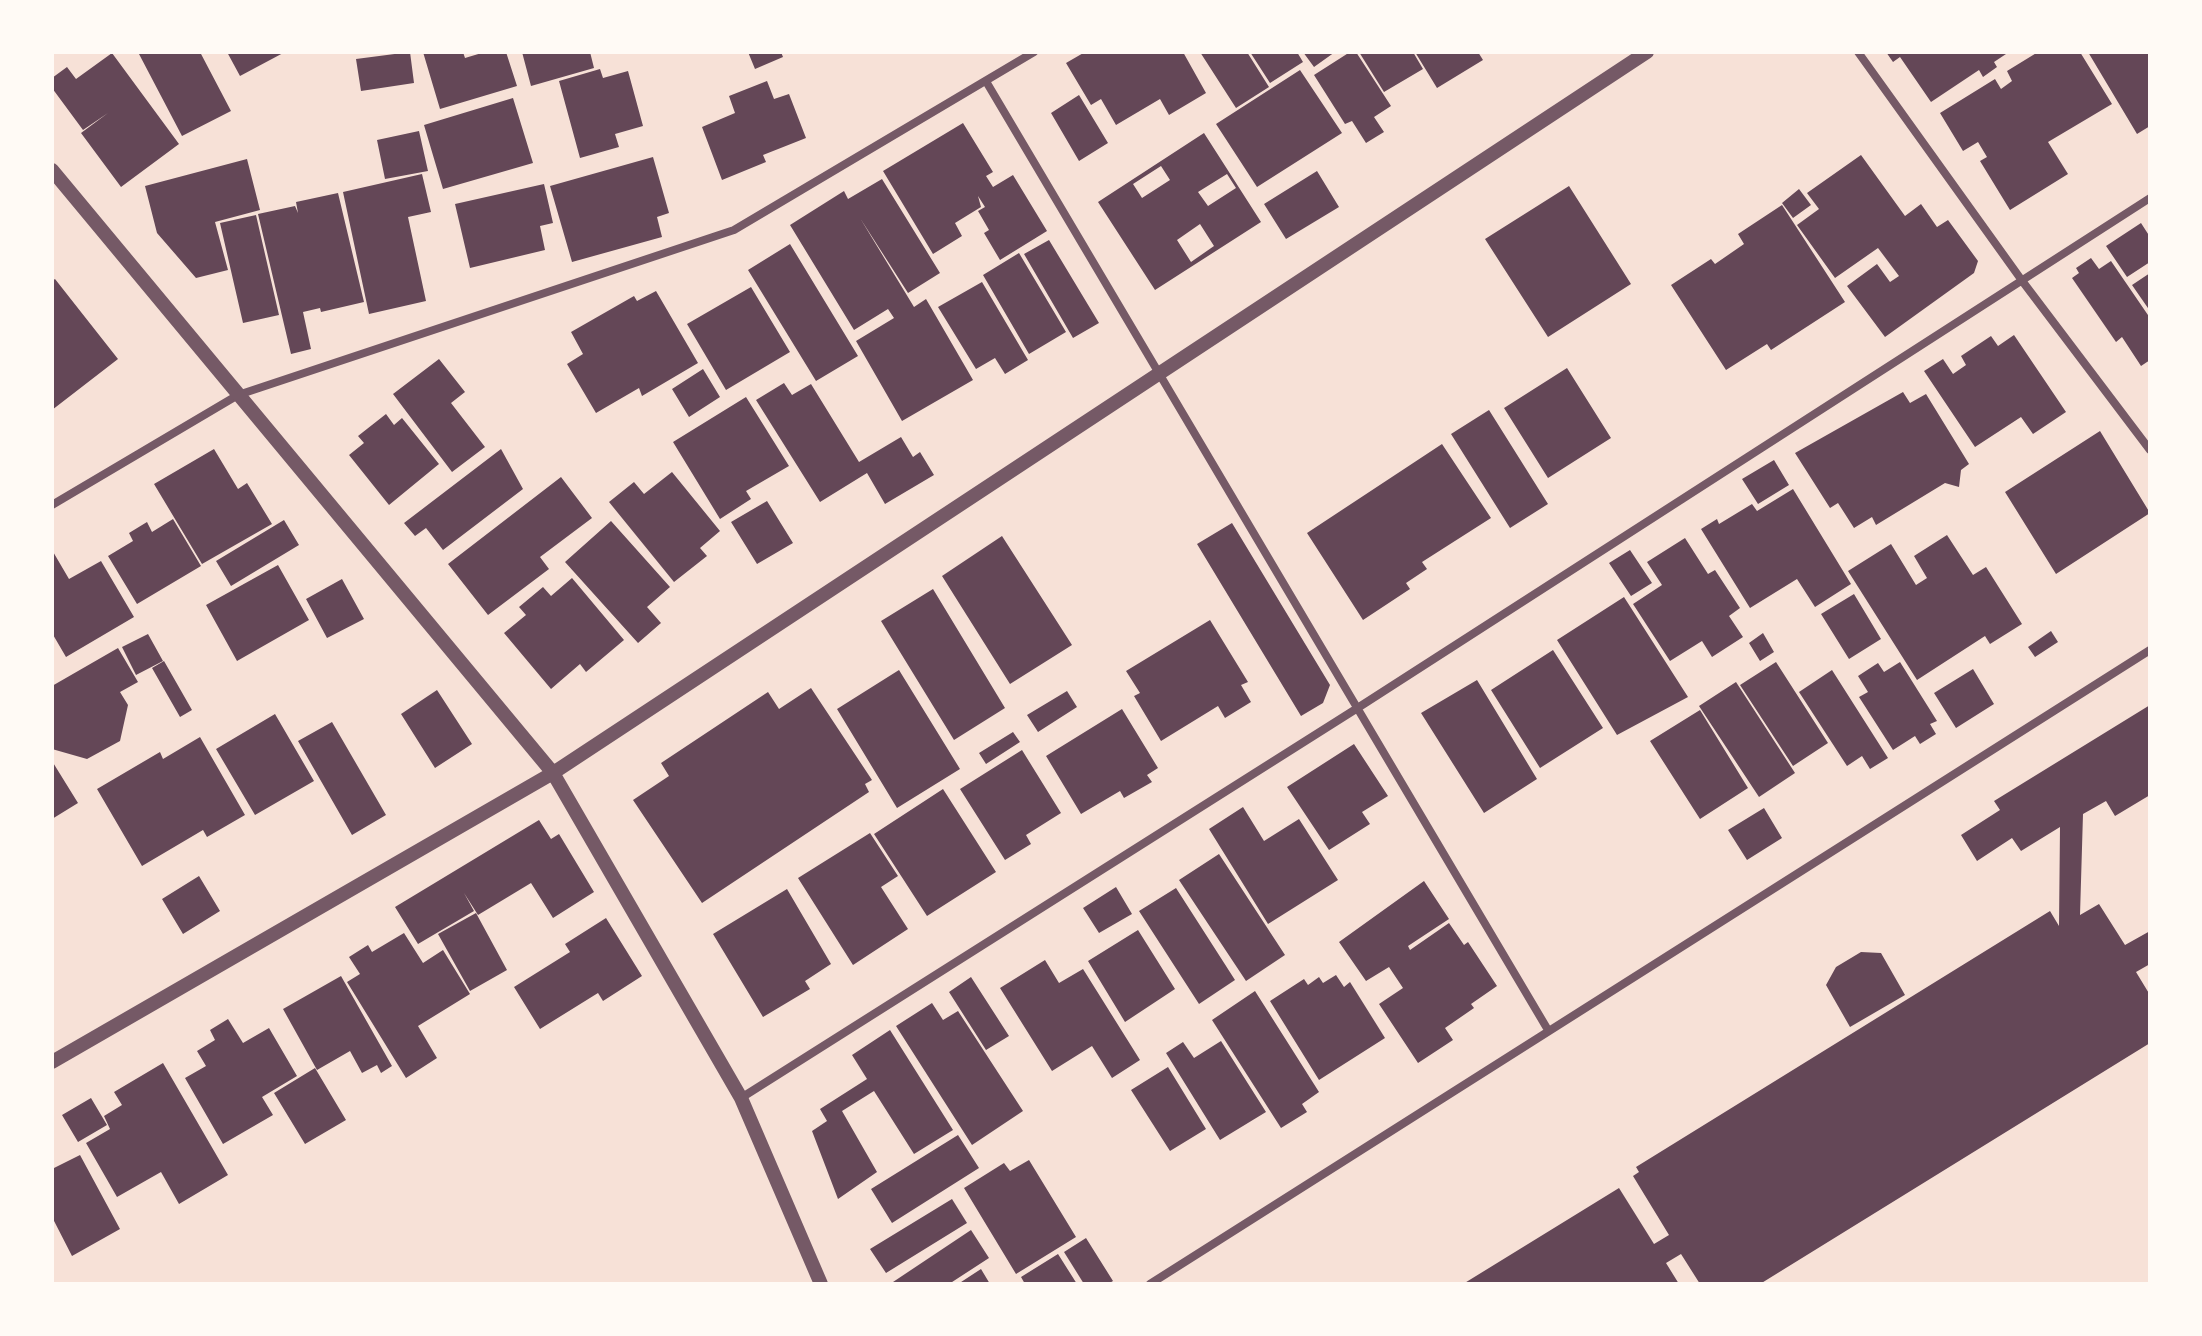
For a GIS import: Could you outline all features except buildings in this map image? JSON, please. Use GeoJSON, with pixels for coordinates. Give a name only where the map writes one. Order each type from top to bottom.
{"type":"FeatureCollection","features":[{"type":"Feature","properties":{"kind":"street"},"geometry":{"type":"LineString","coordinates":[[52,505],[238,395],[734,230],[987,83],[1034,52]]}},
{"type":"Feature","properties":{"kind":"street"},"geometry":{"type":"LineString","coordinates":[[52,1062],[553,773],[1647,52]]}},
{"type":"Feature","properties":{"kind":"street"},"geometry":{"type":"LineString","coordinates":[[1858,52],[2023,282],[2150,450]]}},
{"type":"Feature","properties":{"kind":"street"},"geometry":{"type":"LineString","coordinates":[[987,83],[1548,1030]]}},
{"type":"Feature","properties":{"kind":"street"},"geometry":{"type":"LineString","coordinates":[[52,170],[553,773],[741,1098],[821,1284]]}},
{"type":"Feature","properties":{"kind":"street"},"geometry":{"type":"LineString","coordinates":[[741,1098],[1356,709],[2150,198]]}},
{"type":"Feature","properties":{"kind":"street"},"geometry":{"type":"LineString","coordinates":[[1150,1284],[2150,650]]}}]}
